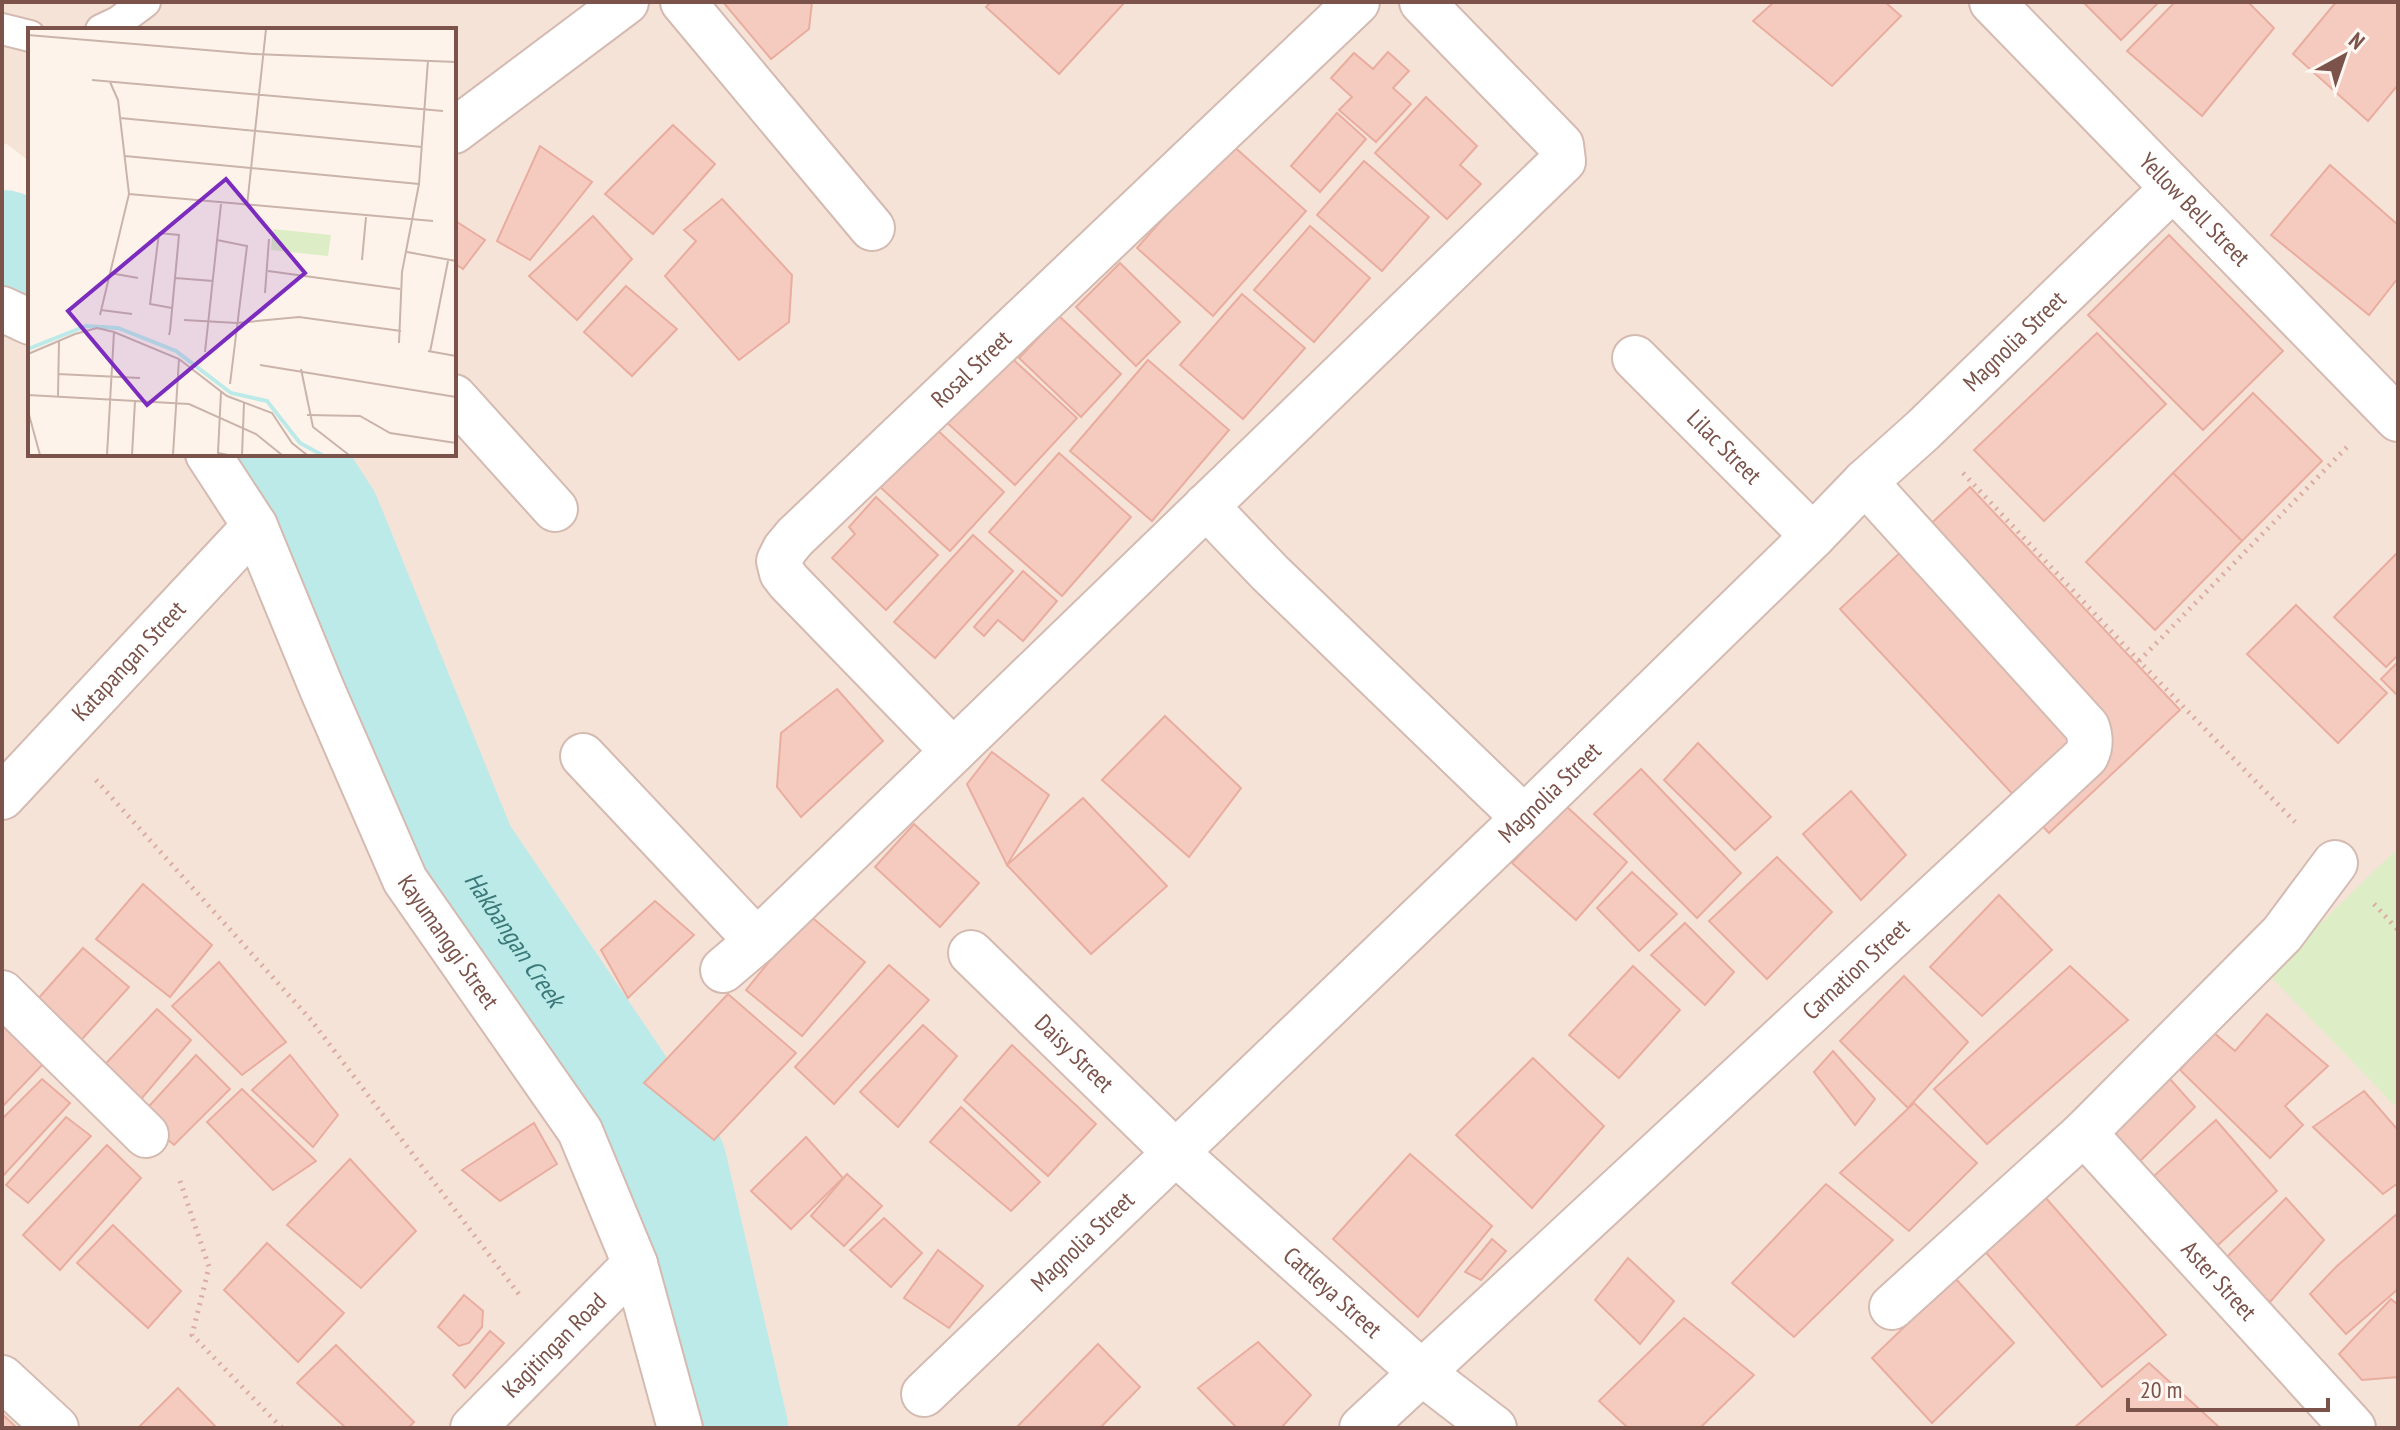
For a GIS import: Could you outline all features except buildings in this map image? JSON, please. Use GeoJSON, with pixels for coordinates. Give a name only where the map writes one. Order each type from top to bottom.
{"type":"FeatureCollection","features":[{"type":"Feature","properties":{"kind":"street"},"geometry":{"type":"LineString","coordinates":[[456,130],[626,2]]}},
{"type":"Feature","properties":{"kind":"street"},"geometry":{"type":"LineString","coordinates":[[683,2],[872,228]]}},
{"type":"Feature","properties":{"kind":"street","name":"Rosal Street"},"geometry":{"type":"LineString","coordinates":[[953,751],[789,582],[782,573],[779,561],[785,549],[1357,2]]}},
{"type":"Feature","properties":{"kind":"street"},"geometry":{"type":"LineString","coordinates":[[723,970],[757,941],[1563,161],[1561,145],[1422,2]]}},
{"type":"Feature","properties":{"kind":"street","name":"Yellow Bell Street"},"geometry":{"type":"LineString","coordinates":[[1992,2],[2173,188],[2394,407]]}},
{"type":"Feature","properties":{"kind":"street","name":"Magnolia Street"},"geometry":{"type":"LineString","coordinates":[[924,1394],[1524,818],[1865,482],[1923,430],[2173,188]]}},
{"type":"Feature","properties":{"kind":"street"},"geometry":{"type":"LineString","coordinates":[[2,309],[28,321]]}},
{"type":"Feature","properties":{"kind":"street","name":"Lilac Street"},"geometry":{"type":"LineString","coordinates":[[1635,358],[1813,536]]}},
{"type":"Feature","properties":{"kind":"street"},"geometry":{"type":"LineString","coordinates":[[456,399],[555,509]]}},
{"type":"Feature","properties":{"kind":"street","name":"Kayumanggi Street"},"geometry":{"type":"LineString","coordinates":[[209,456],[255,526],[405,880],[580,1131],[635,1264],[680,1428]]}},
{"type":"Feature","properties":{"kind":"street","name":"Carnation Street"},"geometry":{"type":"LineString","coordinates":[[1362,1428],[2086,756],[2090,747],[2087,727],[1865,482]]}},
{"type":"Feature","properties":{"kind":"street"},"geometry":{"type":"LineString","coordinates":[[1206,506],[1270,573],[1524,818]]}},
{"type":"Feature","properties":{"kind":"street","name":"Katapangan Street"},"geometry":{"type":"LineString","coordinates":[[2,797],[255,526]]}},
{"type":"Feature","properties":{"kind":"street"},"geometry":{"type":"LineString","coordinates":[[583,756],[757,941]]}},
{"type":"Feature","properties":{"kind":"street"},"geometry":{"type":"LineString","coordinates":[[1892,1307],[2084,1133],[2282,934],[2335,863]]}},
{"type":"Feature","properties":{"kind":"street","name":"Daisy Street"},"geometry":{"type":"LineString","coordinates":[[971,953],[1176,1153]]}},
{"type":"Feature","properties":{"kind":"street"},"geometry":{"type":"LineString","coordinates":[[2,993],[146,1135]]}},
{"type":"Feature","properties":{"kind":"street","name":"Aster Street"},"geometry":{"type":"LineString","coordinates":[[2084,1133],[2353,1428]]}},
{"type":"Feature","properties":{"kind":"street","name":"Cattleya Street"},"geometry":{"type":"LineString","coordinates":[[1176,1153],[1421,1372],[1494,1428]]}},
{"type":"Feature","properties":{"kind":"street","name":"Kagitingan Road"},"geometry":{"type":"LineString","coordinates":[[473,1428],[635,1264]]}},
{"type":"Feature","properties":{"kind":"street"},"geometry":{"type":"LineString","coordinates":[[2,1378],[56,1428]]}},
{"type":"Feature","properties":{"kind":"lane"},"geometry":{"type":"LineString","coordinates":[[105,28],[145,2]]}},
{"type":"Feature","properties":{"kind":"lane"},"geometry":{"type":"LineString","coordinates":[[2,29],[28,36]]}},
{"type":"Feature","properties":{"kind":"path"},"geometry":{"type":"LineString","coordinates":[[2139,661],[2394,407]]}},
{"type":"Feature","properties":{"kind":"path"},"geometry":{"type":"LineString","coordinates":[[1923,430],[2139,661],[2335,863]]}},
{"type":"Feature","properties":{"kind":"path"},"geometry":{"type":"LineString","coordinates":[[58,738],[311,1020],[556,1344]]}},
{"type":"Feature","properties":{"kind":"path"},"geometry":{"type":"LineString","coordinates":[[146,1135],[182,1183],[209,1267],[192,1335],[282,1428]]}},
{"type":"Feature","properties":{"kind":"shaded area"},"geometry":{"type":"Polygon","coordinates":[[[2,2],[2398,2],[2398,1428],[755,1428],[702,1170],[468,818],[425,711],[396,574],[334,456],[456,456],[456,28],[28,28],[28,160],[7,144],[2,145],[2,2]]]}},
{"type":"Feature","properties":{"kind":"shaded area"},"geometry":{"type":"Polygon","coordinates":[[[2,269],[28,280],[28,456],[243,456],[290,516],[368,722],[434,878],[646,1189],[702,1428],[2,1428],[2,269]]]}},
{"type":"Feature","properties":{"kind":"green space"},"geometry":{"type":"Polygon","coordinates":[[[2398,848],[2398,1109],[2268,974],[2398,848]]]}},
{"type":"Feature","properties":{"kind":"waterway","name":"Hakbangan Creek"},"geometry":{"type":"LineString","coordinates":[[2,250],[28,259]]}},
{"type":"Feature","properties":{"kind":"waterway","name":"Hakbangan Creek"},"geometry":{"type":"LineString","coordinates":[[280,456],[322,521],[457,854],[667,1165],[728,1428]]}}]}
